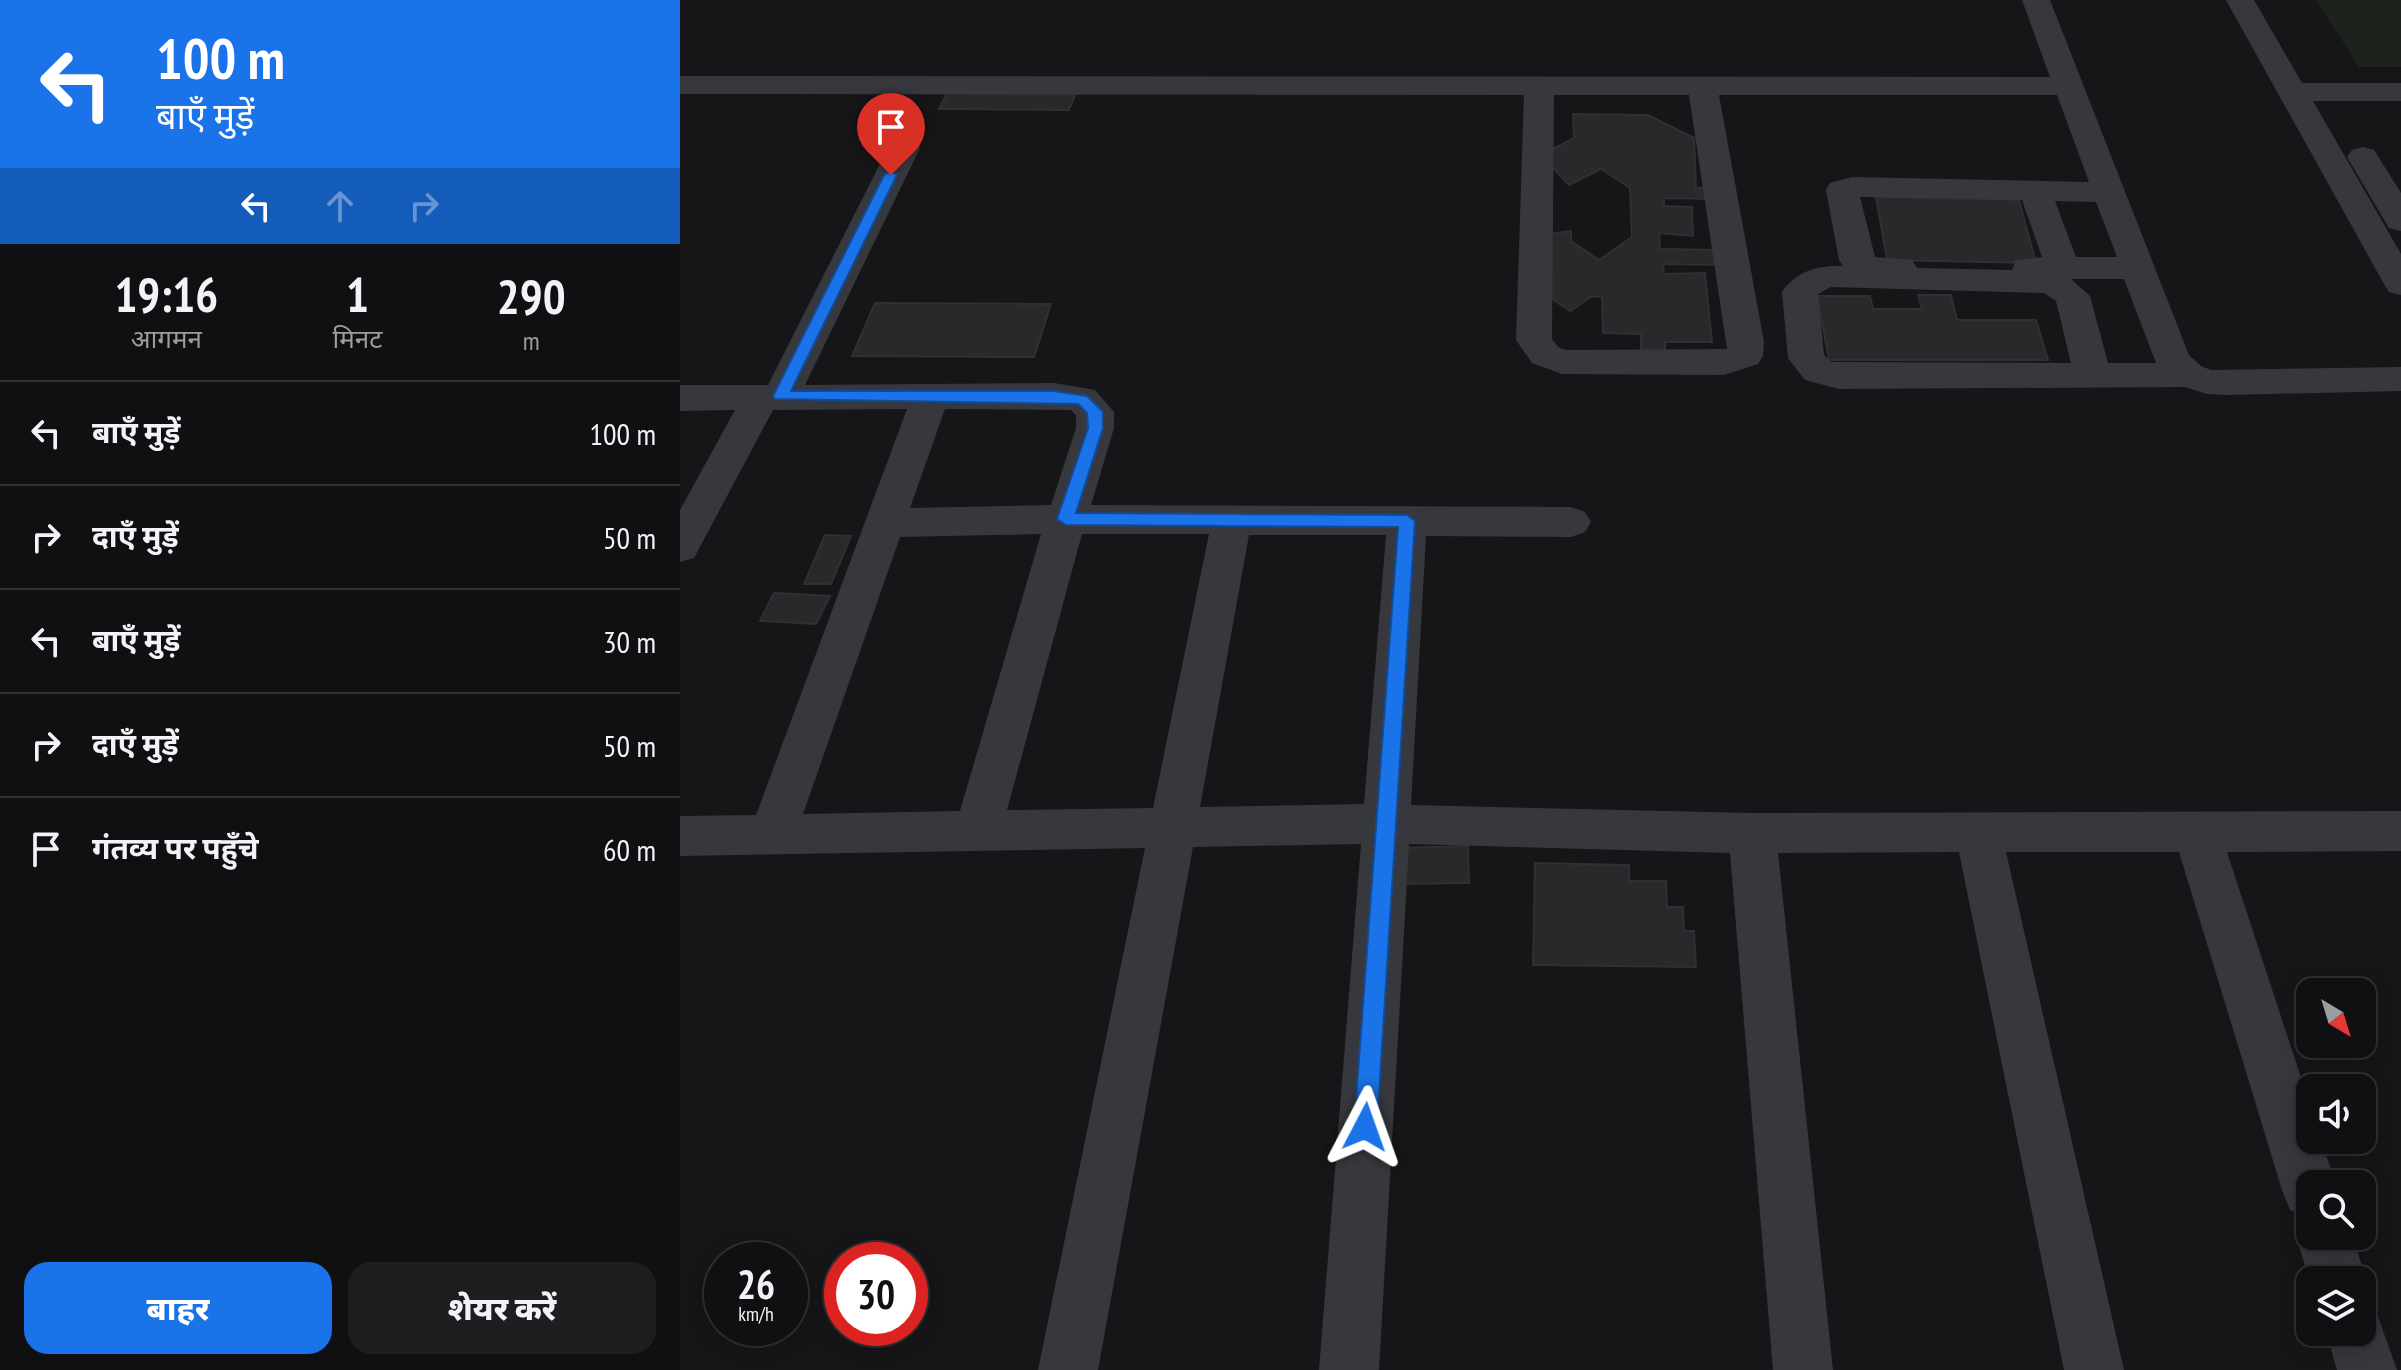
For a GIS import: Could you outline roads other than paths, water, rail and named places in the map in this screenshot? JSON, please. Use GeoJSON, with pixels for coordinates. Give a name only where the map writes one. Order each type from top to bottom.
{"type":"FeatureCollection","features":[{"type":"Feature","properties":{"kind":"street"},"geometry":{"type":"LineString","coordinates":[[2036,0],[2173,361],[2188,375]]}},
{"type":"Feature","properties":{"kind":"street"},"geometry":{"type":"LineString","coordinates":[[2240,0],[2324,109],[2401,221]]}},
{"type":"Feature","properties":{"kind":"street"},"geometry":{"type":"LineString","coordinates":[[2270,0],[2324,109],[2401,284]]}},
{"type":"Feature","properties":{"kind":"street"},"geometry":{"type":"LineString","coordinates":[[680,85],[1539,96],[1704,96],[2070,86]]}},
{"type":"Feature","properties":{"kind":"street"},"geometry":{"type":"LineString","coordinates":[[1539,96],[1534,340],[1545,355],[1562,362],[1724,363],[1745,356],[1746,342],[1704,96]]}},
{"type":"Feature","properties":{"kind":"street"},"geometry":{"type":"LineString","coordinates":[[2324,109],[2399,107]]}},
{"type":"Feature","properties":{"kind":"street"},"geometry":{"type":"LineString","coordinates":[[680,547],[771,396],[904,148]]}},
{"type":"Feature","properties":{"kind":"street"},"geometry":{"type":"LineString","coordinates":[[2110,192],[1852,187],[1842,190],[1841,194],[1856,260],[1867,268],[2138,268]]}},
{"type":"Feature","properties":{"kind":"street"},"geometry":{"type":"LineString","coordinates":[[2035,191],[2063,268]]}},
{"type":"Feature","properties":{"kind":"street"},"geometry":{"type":"LineString","coordinates":[[2093,376],[2072,296],[2052,282],[1828,276],[1810,282],[1800,292],[1806,358],[1818,371],[1839,377],[2093,376],[2188,375],[2207,382],[2226,383],[2401,379]]}},
{"type":"Feature","properties":{"kind":"street"},"geometry":{"type":"LineString","coordinates":[[772,834],[931,396]]}},
{"type":"Feature","properties":{"kind":"street"},"geometry":{"type":"LineString","coordinates":[[680,398],[1054,396],[1082,399],[1095,412],[1095,428],[1066,519],[978,830]]}},
{"type":"Feature","properties":{"kind":"street"},"geometry":{"type":"LineString","coordinates":[[885,523],[1066,519],[1571,522]]}},
{"type":"Feature","properties":{"kind":"street"},"geometry":{"type":"LineString","coordinates":[[1068,1370],[1232,520]]}},
{"type":"Feature","properties":{"kind":"street"},"geometry":{"type":"LineString","coordinates":[[1349,1370],[1407,521]]}},
{"type":"Feature","properties":{"kind":"street"},"geometry":{"type":"LineString","coordinates":[[680,836],[1386,824],[1752,833],[2401,831]]}},
{"type":"Feature","properties":{"kind":"street"},"geometry":{"type":"LineString","coordinates":[[1978,831],[2094,1370]]}},
{"type":"Feature","properties":{"kind":"street"},"geometry":{"type":"LineString","coordinates":[[1752,833],[1803,1370]]}},
{"type":"Feature","properties":{"kind":"street"},"geometry":{"type":"LineString","coordinates":[[2197,833],[2304,1170]]}},
{"type":"Feature","properties":{"kind":"street"},"geometry":{"type":"LineString","coordinates":[[2359,1346],[2367,1370]]}}]}
